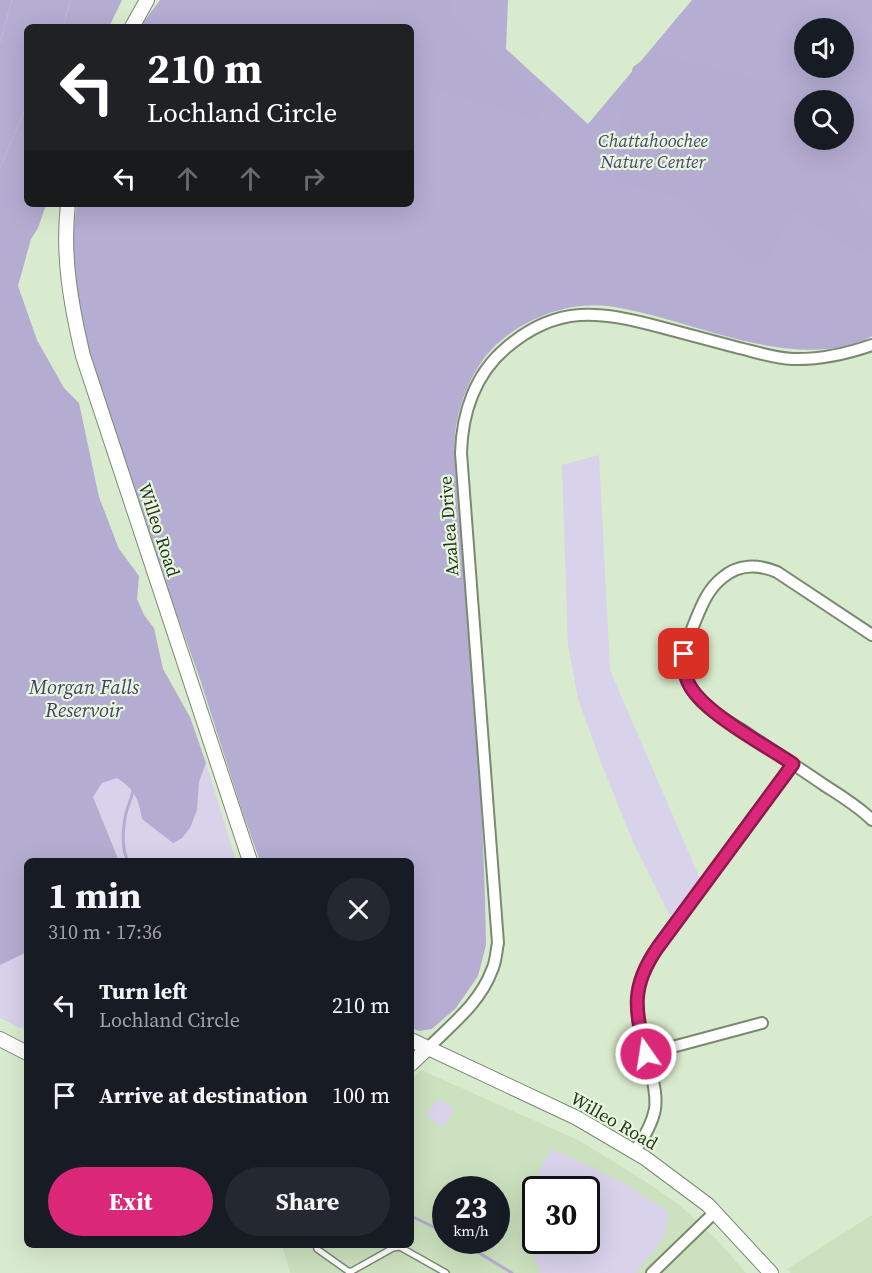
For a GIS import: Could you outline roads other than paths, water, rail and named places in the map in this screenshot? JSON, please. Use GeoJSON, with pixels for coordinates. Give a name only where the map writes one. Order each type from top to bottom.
{"type":"FeatureCollection","features":[{"type":"Feature","properties":{"kind":"street"},"geometry":{"type":"LineString","coordinates":[[134,24],[147,0]]}},
{"type":"Feature","properties":{"kind":"street","name":"Willeo Road"},"geometry":{"type":"LineString","coordinates":[[68,207],[67,275],[70,303],[82,356],[249,858]]}},
{"type":"Feature","properties":{"kind":"street","name":"Azalea Drive"},"geometry":{"type":"LineString","coordinates":[[414,1061],[471,1005],[483,990],[493,968],[498,943],[461,453],[461,437],[466,411],[483,374],[501,352],[523,334],[551,321],[582,314],[619,316],[765,355],[790,359],[831,357],[872,345]]}},
{"type":"Feature","properties":{"kind":"street"},"geometry":{"type":"LineString","coordinates":[[872,635],[786,577],[759,566],[734,570],[717,582],[709,592],[684,654],[686,680],[697,697],[712,711],[849,802],[872,820]]}},
{"type":"Feature","properties":{"kind":"street"},"geometry":{"type":"LineString","coordinates":[[634,1151],[650,1124],[654,1111],[654,1085],[637,1008],[642,973],[658,947],[793,764]]}},
{"type":"Feature","properties":{"kind":"street"},"geometry":{"type":"LineString","coordinates":[[646,1054],[762,1023]]}},
{"type":"Feature","properties":{"kind":"street"},"geometry":{"type":"LineString","coordinates":[[0,1039],[24,1051]]}},
{"type":"Feature","properties":{"kind":"street","name":"Willeo Road"},"geometry":{"type":"LineString","coordinates":[[414,1042],[562,1111],[634,1151],[689,1189],[715,1212],[771,1273]]}},
{"type":"Feature","properties":{"kind":"street"},"geometry":{"type":"LineString","coordinates":[[652,1273],[715,1212]]}},
{"type":"Feature","properties":{"kind":"lane"},"geometry":{"type":"LineString","coordinates":[[317,1248],[348,1271],[352,1271],[397,1248]]}},
{"type":"Feature","properties":{"kind":"lane"},"geometry":{"type":"LineString","coordinates":[[402,1248],[446,1273]]}},
{"type":"Feature","properties":{"kind":"water"},"geometry":{"type":"Polygon","coordinates":[[[0,0],[12,0],[0,42],[0,0]]]}},
{"type":"Feature","properties":{"kind":"water"},"geometry":{"type":"Polygon","coordinates":[[[71,0],[122,0],[110,24],[64,24],[71,0]]]}},
{"type":"Feature","properties":{"kind":"water"},"geometry":{"type":"Polygon","coordinates":[[[370,0],[451,0],[450,15],[543,101],[537,120],[435,88],[414,60],[414,24],[388,24],[370,0]]]}},
{"type":"Feature","properties":{"kind":"water"},"geometry":{"type":"Polygon","coordinates":[[[653,53],[802,90],[794,90],[794,150],[854,150],[854,121],[872,133],[872,183],[845,180],[872,225],[872,246],[860,254],[794,210],[767,261],[749,267],[688,199],[613,182],[622,110],[633,67],[653,53]]]}},
{"type":"Feature","properties":{"kind":"water","name":"Morgan Falls Reservoir"},"geometry":{"type":"Polygon","coordinates":[[[24,111],[24,207],[45,207],[38,228],[31,239],[18,286],[37,340],[64,388],[79,403],[99,497],[119,549],[139,576],[137,599],[144,615],[154,628],[163,669],[190,717],[206,763],[199,782],[197,810],[190,828],[182,838],[173,843],[142,819],[135,795],[117,778],[102,783],[93,797],[118,858],[24,858],[24,953],[0,965],[0,169],[24,111]]]}},
{"type":"Feature","properties":{"kind":"waterway"},"geometry":{"type":"LineString","coordinates":[[127,858],[123,831],[133,790]]}},
{"type":"Feature","properties":{"kind":"waterway"},"geometry":{"type":"LineString","coordinates":[[414,1217],[432,1226]]}},
{"type":"Feature","properties":{"kind":"waterway"},"geometry":{"type":"LineString","coordinates":[[481,1254],[512,1273]]}},
{"type":"Feature","properties":{"kind":"park label","name":"Chattahoochee Nature Center"},"geometry":{"type":"Point","coordinates":[653,151]}}]}
